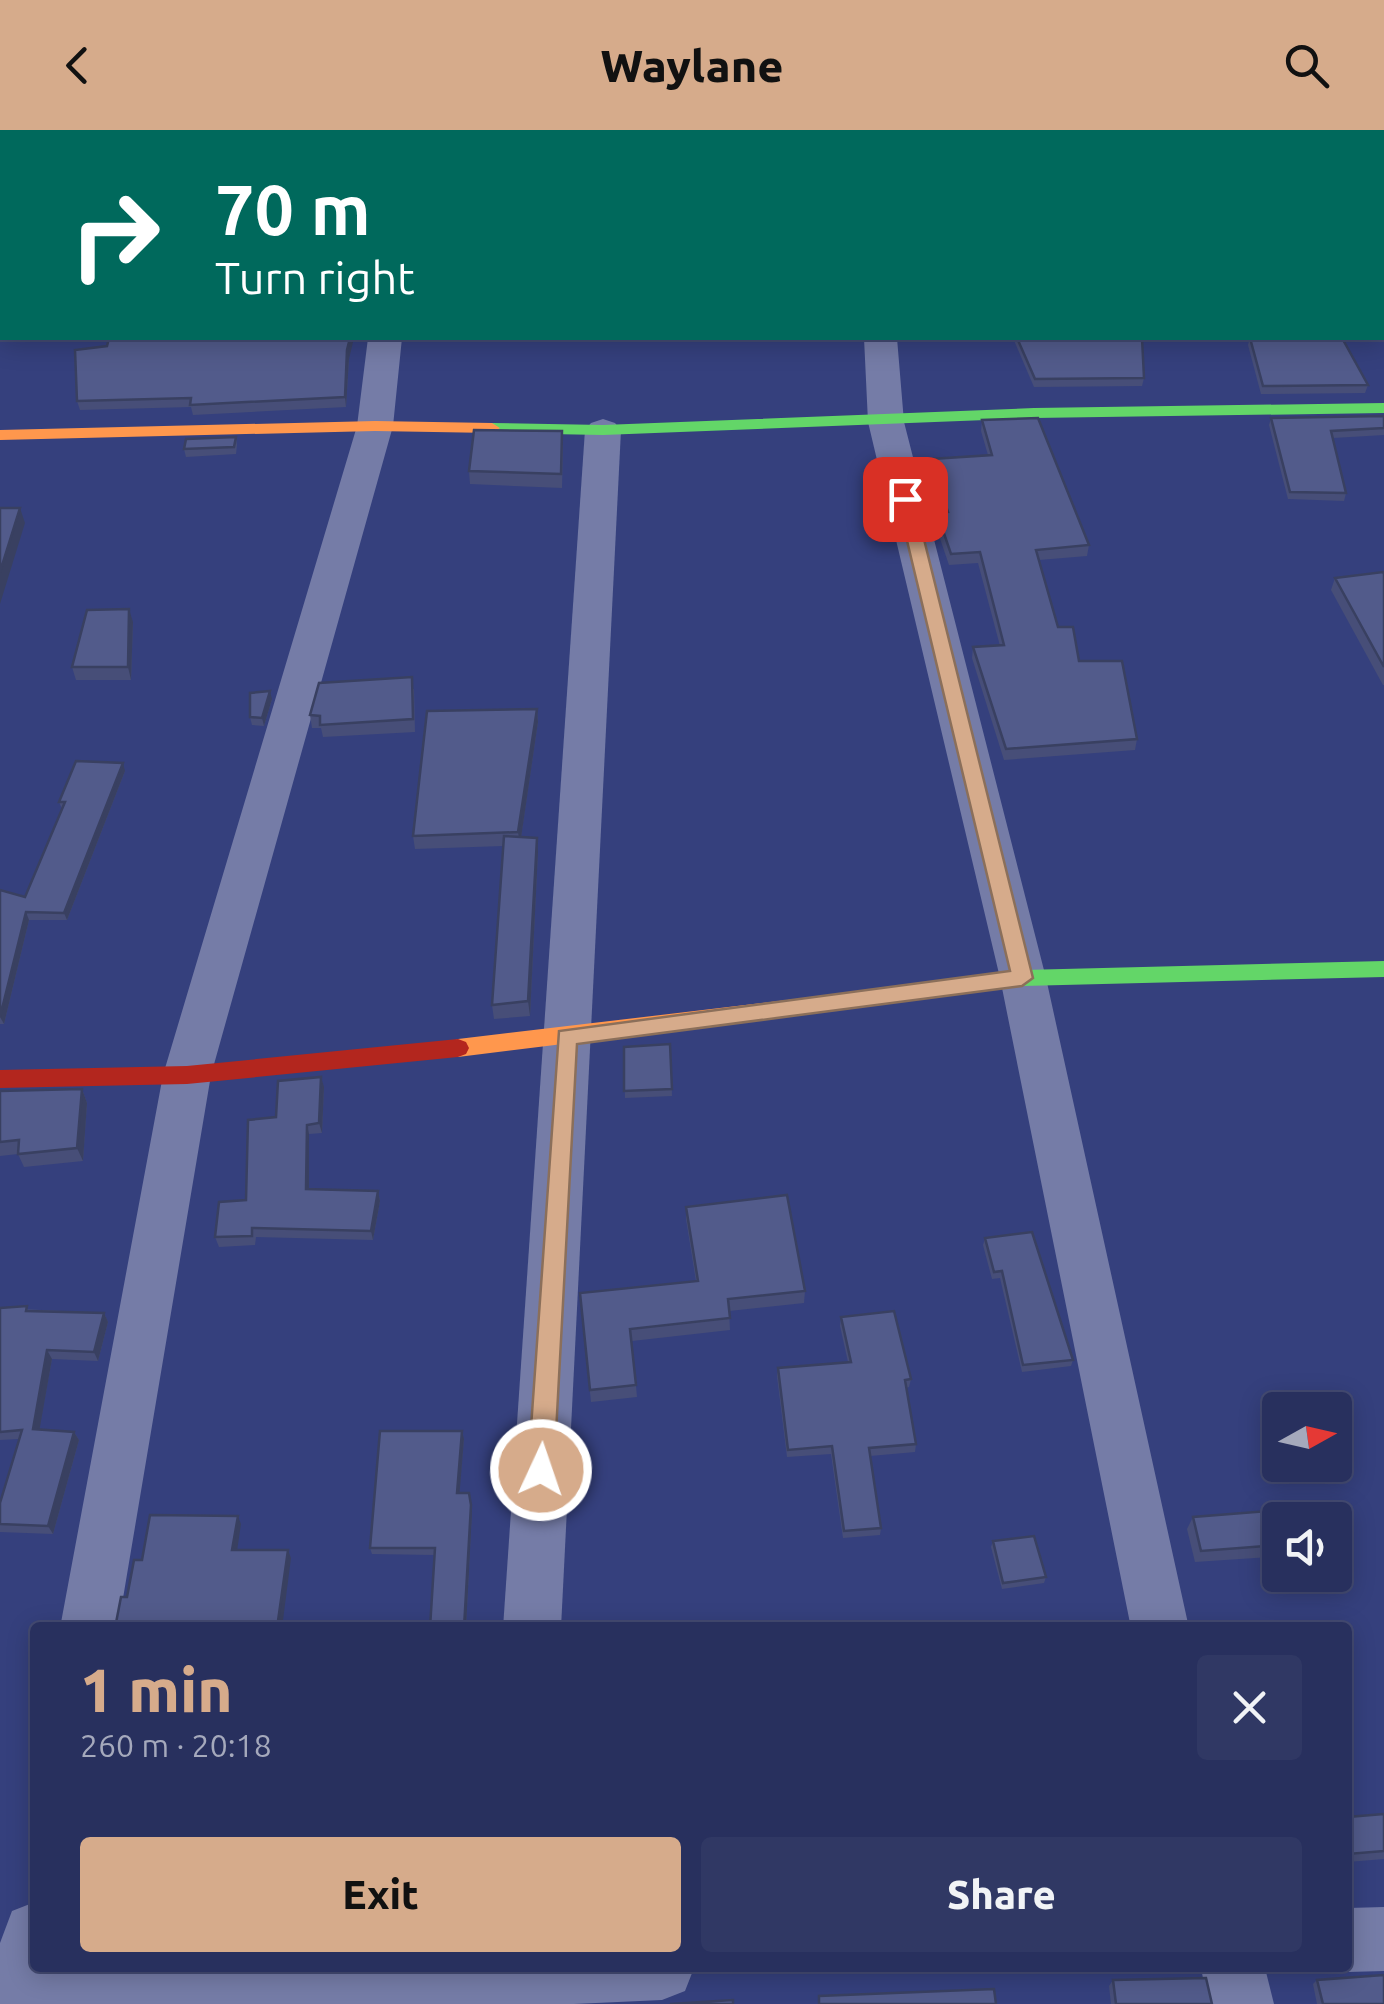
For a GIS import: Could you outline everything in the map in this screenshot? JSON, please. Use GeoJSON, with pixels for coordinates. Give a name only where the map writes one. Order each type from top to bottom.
{"type":"FeatureCollection","features":[{"type":"Feature","properties":{"kind":"street"},"geometry":{"type":"LineString","coordinates":[[90,1622],[187,1075],[376,426],[385,340]]}},
{"type":"Feature","properties":{"kind":"street"},"geometry":{"type":"LineString","coordinates":[[880,340],[886,422],[1022,978],[1159,1622]]}},
{"type":"Feature","properties":{"kind":"street"},"geometry":{"type":"LineString","coordinates":[[0,435],[376,426],[602,430],[1034,414],[1384,408]]}},
{"type":"Feature","properties":{"kind":"street"},"geometry":{"type":"LineString","coordinates":[[532,1622],[602,430]]}},
{"type":"Feature","properties":{"kind":"street"},"geometry":{"type":"LineString","coordinates":[[0,1079],[187,1075],[566,1037],[1022,978],[1384,969]]}},
{"type":"Feature","properties":{"kind":"street"},"geometry":{"type":"LineString","coordinates":[[1352,1940],[1384,1938]]}},
{"type":"Feature","properties":{"kind":"street"},"geometry":{"type":"LineString","coordinates":[[21,1972],[511,1982],[619,1972]]}},
{"type":"Feature","properties":{"kind":"street"},"geometry":{"type":"LineString","coordinates":[[1234,1972],[1241,2004]]}},
{"type":"Feature","properties":{"kind":"building"},"geometry":{"type":"Polygon","coordinates":[[[108,340],[350,340],[345,397],[190,405],[191,398],[77,401],[75,350],[107,346],[108,340]]]}},
{"type":"Feature","properties":{"kind":"building"},"geometry":{"type":"Polygon","coordinates":[[[1018,340],[1142,340],[1144,378],[1035,379],[1018,340]]]}},
{"type":"Feature","properties":{"kind":"building"},"geometry":{"type":"Polygon","coordinates":[[[1251,340],[1343,340],[1368,385],[1263,386],[1251,340]]]}},
{"type":"Feature","properties":{"kind":"building"},"geometry":{"type":"Polygon","coordinates":[[[1384,416],[1384,428],[1331,431],[1346,493],[1290,492],[1271,418],[1384,416]]]}},
{"type":"Feature","properties":{"kind":"building"},"geometry":{"type":"Polygon","coordinates":[[[1038,418],[1089,545],[1036,550],[1058,627],[1073,627],[1079,661],[1122,661],[1137,739],[1006,749],[973,647],[1004,645],[980,552],[951,554],[937,513],[948,512],[931,459],[992,455],[982,420],[1038,418]]]}},
{"type":"Feature","properties":{"kind":"building"},"geometry":{"type":"Polygon","coordinates":[[[474,430],[562,431],[561,474],[469,471],[474,430]]]}},
{"type":"Feature","properties":{"kind":"building"},"geometry":{"type":"Polygon","coordinates":[[[236,437],[234,447],[184,449],[186,439],[236,437]]]}},
{"type":"Feature","properties":{"kind":"building"},"geometry":{"type":"Polygon","coordinates":[[[0,508],[20,508],[0,572],[0,508]]]}},
{"type":"Feature","properties":{"kind":"building"},"geometry":{"type":"Polygon","coordinates":[[[1384,574],[1384,667],[1335,578],[1384,574]]]}},
{"type":"Feature","properties":{"kind":"building"},"geometry":{"type":"Polygon","coordinates":[[[129,609],[128,667],[72,667],[87,610],[129,609]]]}},
{"type":"Feature","properties":{"kind":"building"},"geometry":{"type":"Polygon","coordinates":[[[412,677],[413,719],[320,725],[320,716],[310,715],[319,683],[412,677]]]}},
{"type":"Feature","properties":{"kind":"building"},"geometry":{"type":"Polygon","coordinates":[[[270,691],[262,718],[250,717],[250,693],[270,691]]]}},
{"type":"Feature","properties":{"kind":"building"},"geometry":{"type":"Polygon","coordinates":[[[537,709],[518,832],[413,836],[427,711],[537,709]]]}},
{"type":"Feature","properties":{"kind":"building"},"geometry":{"type":"Polygon","coordinates":[[[76,761],[123,763],[64,913],[26,912],[0,1017],[0,890],[25,897],[65,802],[59,802],[76,761]]]}},
{"type":"Feature","properties":{"kind":"building"},"geometry":{"type":"Polygon","coordinates":[[[504,836],[537,838],[528,1001],[492,1005],[504,836]]]}},
{"type":"Feature","properties":{"kind":"building"},"geometry":{"type":"Polygon","coordinates":[[[670,1044],[672,1089],[624,1091],[624,1047],[670,1044]]]}},
{"type":"Feature","properties":{"kind":"building"},"geometry":{"type":"Polygon","coordinates":[[[321,1077],[319,1123],[307,1125],[306,1189],[378,1191],[371,1231],[252,1228],[252,1236],[215,1237],[219,1202],[246,1200],[248,1120],[276,1117],[278,1081],[321,1077]]]}},
{"type":"Feature","properties":{"kind":"building"},"geometry":{"type":"Polygon","coordinates":[[[82,1089],[77,1148],[18,1154],[19,1140],[0,1142],[0,1091],[82,1089]]]}},
{"type":"Feature","properties":{"kind":"building"},"geometry":{"type":"Polygon","coordinates":[[[787,1195],[805,1291],[728,1299],[730,1318],[630,1329],[636,1385],[590,1390],[580,1293],[698,1281],[686,1207],[787,1195]]]}},
{"type":"Feature","properties":{"kind":"building"},"geometry":{"type":"Polygon","coordinates":[[[1032,1232],[1073,1360],[1023,1365],[1002,1271],[994,1272],[985,1238],[1032,1232]]]}},
{"type":"Feature","properties":{"kind":"building"},"geometry":{"type":"Polygon","coordinates":[[[27,1306],[26,1311],[104,1313],[94,1352],[47,1350],[33,1429],[74,1432],[48,1526],[0,1524],[0,1503],[22,1430],[0,1432],[0,1308],[27,1306]]]}},
{"type":"Feature","properties":{"kind":"building"},"geometry":{"type":"Polygon","coordinates":[[[894,1311],[911,1379],[905,1380],[916,1444],[869,1448],[881,1528],[844,1531],[832,1446],[788,1450],[778,1368],[851,1362],[841,1317],[894,1311]]]}},
{"type":"Feature","properties":{"kind":"building"},"geometry":{"type":"Polygon","coordinates":[[[380,1431],[462,1431],[457,1493],[469,1493],[471,1505],[464,1622],[430,1622],[435,1548],[370,1548],[380,1431]]]}},
{"type":"Feature","properties":{"kind":"building"},"geometry":{"type":"Polygon","coordinates":[[[1262,1511],[1262,1546],[1201,1551],[1193,1517],[1262,1511]]]}},
{"type":"Feature","properties":{"kind":"building"},"geometry":{"type":"Polygon","coordinates":[[[150,1515],[238,1516],[232,1550],[288,1550],[278,1622],[116,1622],[121,1597],[127,1597],[134,1560],[142,1560],[150,1515]]]}},
{"type":"Feature","properties":{"kind":"building"},"geometry":{"type":"Polygon","coordinates":[[[1034,1536],[1046,1577],[1003,1583],[993,1541],[1034,1536]]]}},
{"type":"Feature","properties":{"kind":"building"},"geometry":{"type":"Polygon","coordinates":[[[1384,1814],[1384,1851],[1352,1854],[1352,1817],[1384,1814]]]}},
{"type":"Feature","properties":{"kind":"building"},"geometry":{"type":"Polygon","coordinates":[[[1384,1975],[1384,2004],[1323,2004],[1317,1980],[1384,1975]]]}},
{"type":"Feature","properties":{"kind":"building"},"geometry":{"type":"Polygon","coordinates":[[[1206,1978],[1212,2004],[1116,2004],[1113,1980],[1206,1978]]]}},
{"type":"Feature","properties":{"kind":"building"},"geometry":{"type":"Polygon","coordinates":[[[994,1989],[996,2004],[819,2004],[819,1996],[994,1989]]]}},
{"type":"Feature","properties":{"kind":"building"},"geometry":{"type":"Polygon","coordinates":[[[733,2000],[733,2004],[670,2004],[733,2000]]]}},
{"type":"Feature","properties":{"kind":"traffic: fast"},"geometry":{"type":"LineString","coordinates":[[492,428],[603,430],[1034,413],[1384,408]]}},
{"type":"Feature","properties":{"kind":"traffic: fast"},"geometry":{"type":"LineString","coordinates":[[838,1002],[1023,978],[1384,969]]}},
{"type":"Feature","properties":{"kind":"traffic: slow"},"geometry":{"type":"LineString","coordinates":[[0,435],[375,426],[492,428]]}},
{"type":"Feature","properties":{"kind":"traffic: slow"},"geometry":{"type":"LineString","coordinates":[[458,1048],[838,1002]]}},
{"type":"Feature","properties":{"kind":"traffic: jam"},"geometry":{"type":"LineString","coordinates":[[0,1079],[187,1075],[458,1048]]}},
{"type":"Feature","properties":{"kind":"route"},"geometry":{"type":"LineString","coordinates":[[541,1470],[566,1037],[1022,978],[905,499]]}}]}
